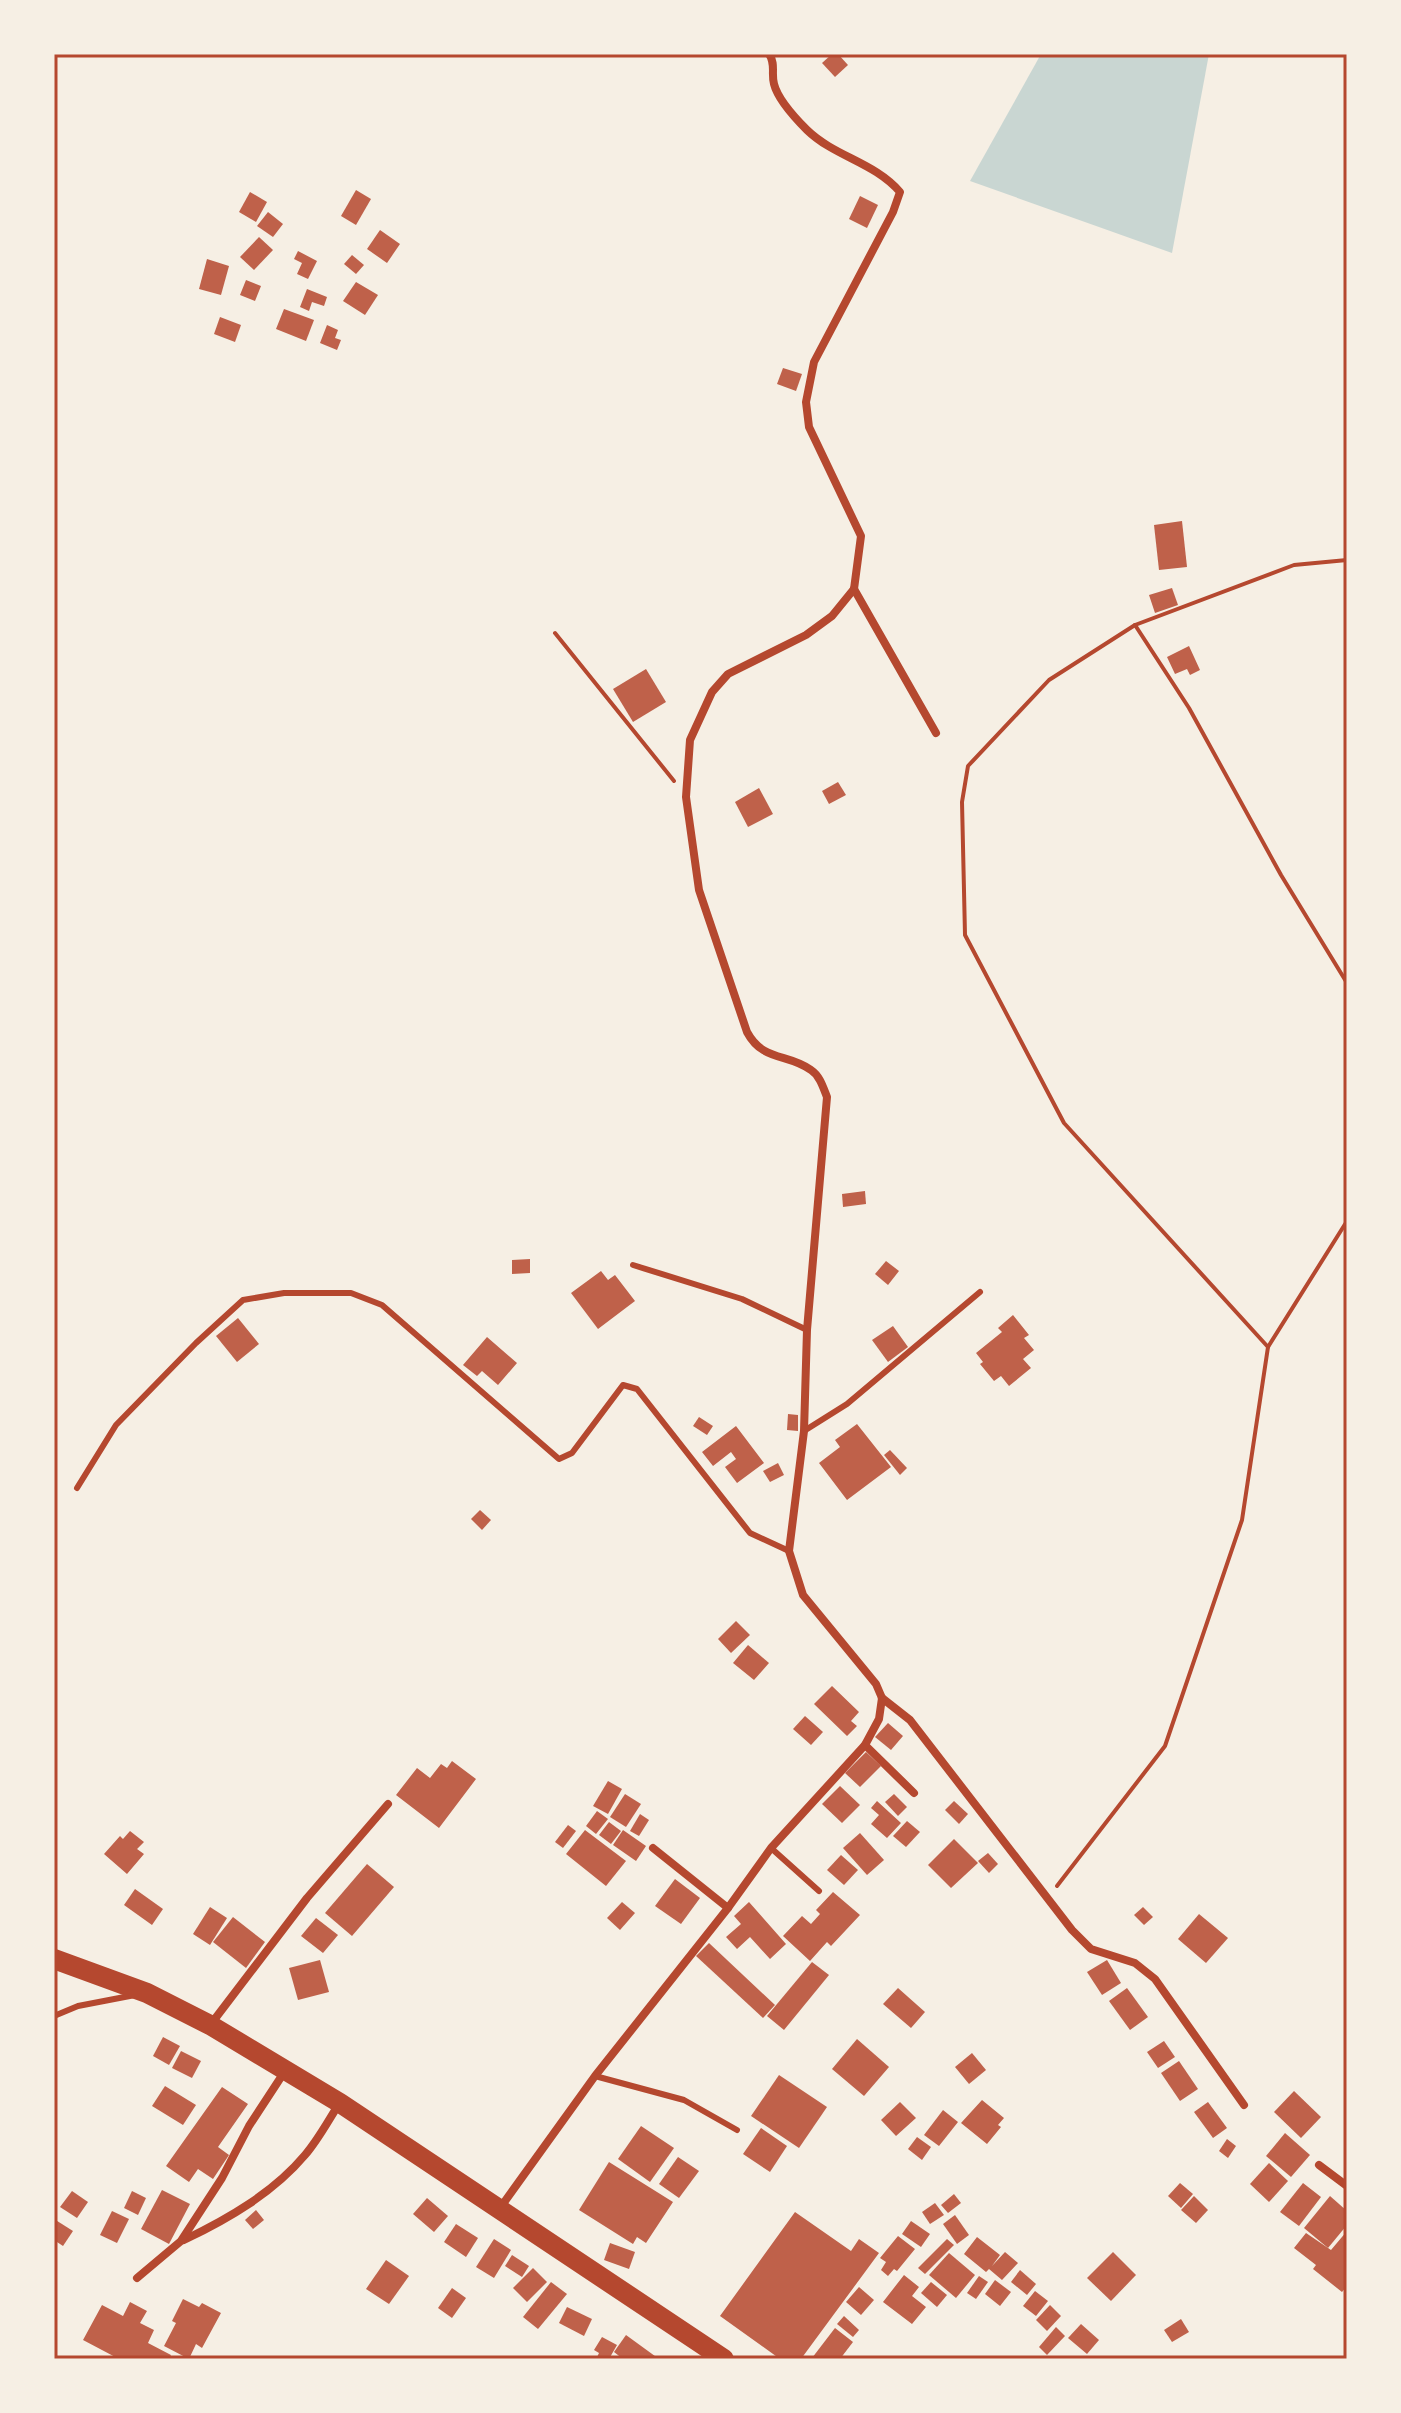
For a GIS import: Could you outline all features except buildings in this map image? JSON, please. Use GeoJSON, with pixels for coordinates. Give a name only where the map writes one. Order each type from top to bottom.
{"type":"FeatureCollection","features":[{"type":"Feature","properties":{"kind":"highway"},"geometry":{"type":"LineString","coordinates":[[54,1959],[147,1993],[210,2025],[286,2070],[500,2208],[724,2359]]}},
{"type":"Feature","properties":{"kind":"street"},"geometry":{"type":"LineString","coordinates":[[769,54],[773,60],[774,84],[808,131],[886,176],[900,192],[893,212],[814,362],[806,402],[809,427],[861,536],[854,589],[832,616],[815,629],[728,674],[712,692],[690,740],[686,797],[699,890],[747,1032],[753,1044],[768,1054],[810,1069],[820,1080],[827,1097],[807,1330],[804,1431],[789,1551],[803,1595],[876,1684],[882,1698],[910,1720],[1072,1930],[1091,1949],[1135,1963],[1155,1979],[1244,2105]]}},
{"type":"Feature","properties":{"kind":"street"},"geometry":{"type":"LineString","coordinates":[[854,589],[936,733]]}},
{"type":"Feature","properties":{"kind":"street"},"geometry":{"type":"LineString","coordinates":[[500,2208],[595,2076],[728,1908],[771,1848],[865,1745],[879,1719],[882,1698]]}},
{"type":"Feature","properties":{"kind":"street"},"geometry":{"type":"LineString","coordinates":[[865,1745],[914,1793]]}},
{"type":"Feature","properties":{"kind":"street"},"geometry":{"type":"LineString","coordinates":[[210,2025],[307,1898],[388,1804]]}},
{"type":"Feature","properties":{"kind":"street"},"geometry":{"type":"LineString","coordinates":[[653,1848],[728,1908]]}},
{"type":"Feature","properties":{"kind":"street"},"geometry":{"type":"LineString","coordinates":[[181,2241],[286,2070]]}},
{"type":"Feature","properties":{"kind":"street"},"geometry":{"type":"LineString","coordinates":[[137,2278],[181,2241],[224,2219],[277,2182],[305,2155],[340,2103]]}},
{"type":"Feature","properties":{"kind":"street"},"geometry":{"type":"LineString","coordinates":[[1319,2165],[1347,2186]]}},
{"type":"Feature","properties":{"kind":"lane"},"geometry":{"type":"LineString","coordinates":[[633,1265],[742,1299],[807,1330]]}},
{"type":"Feature","properties":{"kind":"lane"},"geometry":{"type":"LineString","coordinates":[[804,1431],[847,1404],[980,1292]]}},
{"type":"Feature","properties":{"kind":"lane"},"geometry":{"type":"LineString","coordinates":[[77,1488],[116,1425],[243,1300],[284,1293],[351,1293],[382,1305],[559,1459],[572,1453],[623,1385],[637,1389],[750,1533],[789,1551]]}},
{"type":"Feature","properties":{"kind":"lane"},"geometry":{"type":"LineString","coordinates":[[771,1848],[819,1891]]}},
{"type":"Feature","properties":{"kind":"lane"},"geometry":{"type":"LineString","coordinates":[[54,2016],[78,2006],[147,1993]]}},
{"type":"Feature","properties":{"kind":"lane"},"geometry":{"type":"LineString","coordinates":[[595,2076],[684,2100],[737,2130]]}},
{"type":"Feature","properties":{"kind":"path"},"geometry":{"type":"LineString","coordinates":[[1268,1347],[1064,1123],[965,935],[962,802],[968,766],[1049,680],[1135,625],[1294,565],[1347,560]]}},
{"type":"Feature","properties":{"kind":"path"},"geometry":{"type":"LineString","coordinates":[[1135,625],[1189,708],[1281,875],[1347,983]]}},
{"type":"Feature","properties":{"kind":"path"},"geometry":{"type":"LineString","coordinates":[[555,633],[686,797]]}},
{"type":"Feature","properties":{"kind":"path"},"geometry":{"type":"LineString","coordinates":[[1048,1897],[1165,1746],[1242,1520],[1268,1347],[1347,1221]]}},
{"type":"Feature","properties":{"kind":"shaded area"},"geometry":{"type":"Polygon","coordinates":[[[1041,54],[1209,54],[1172,253],[970,181],[1041,54]]]}}]}
